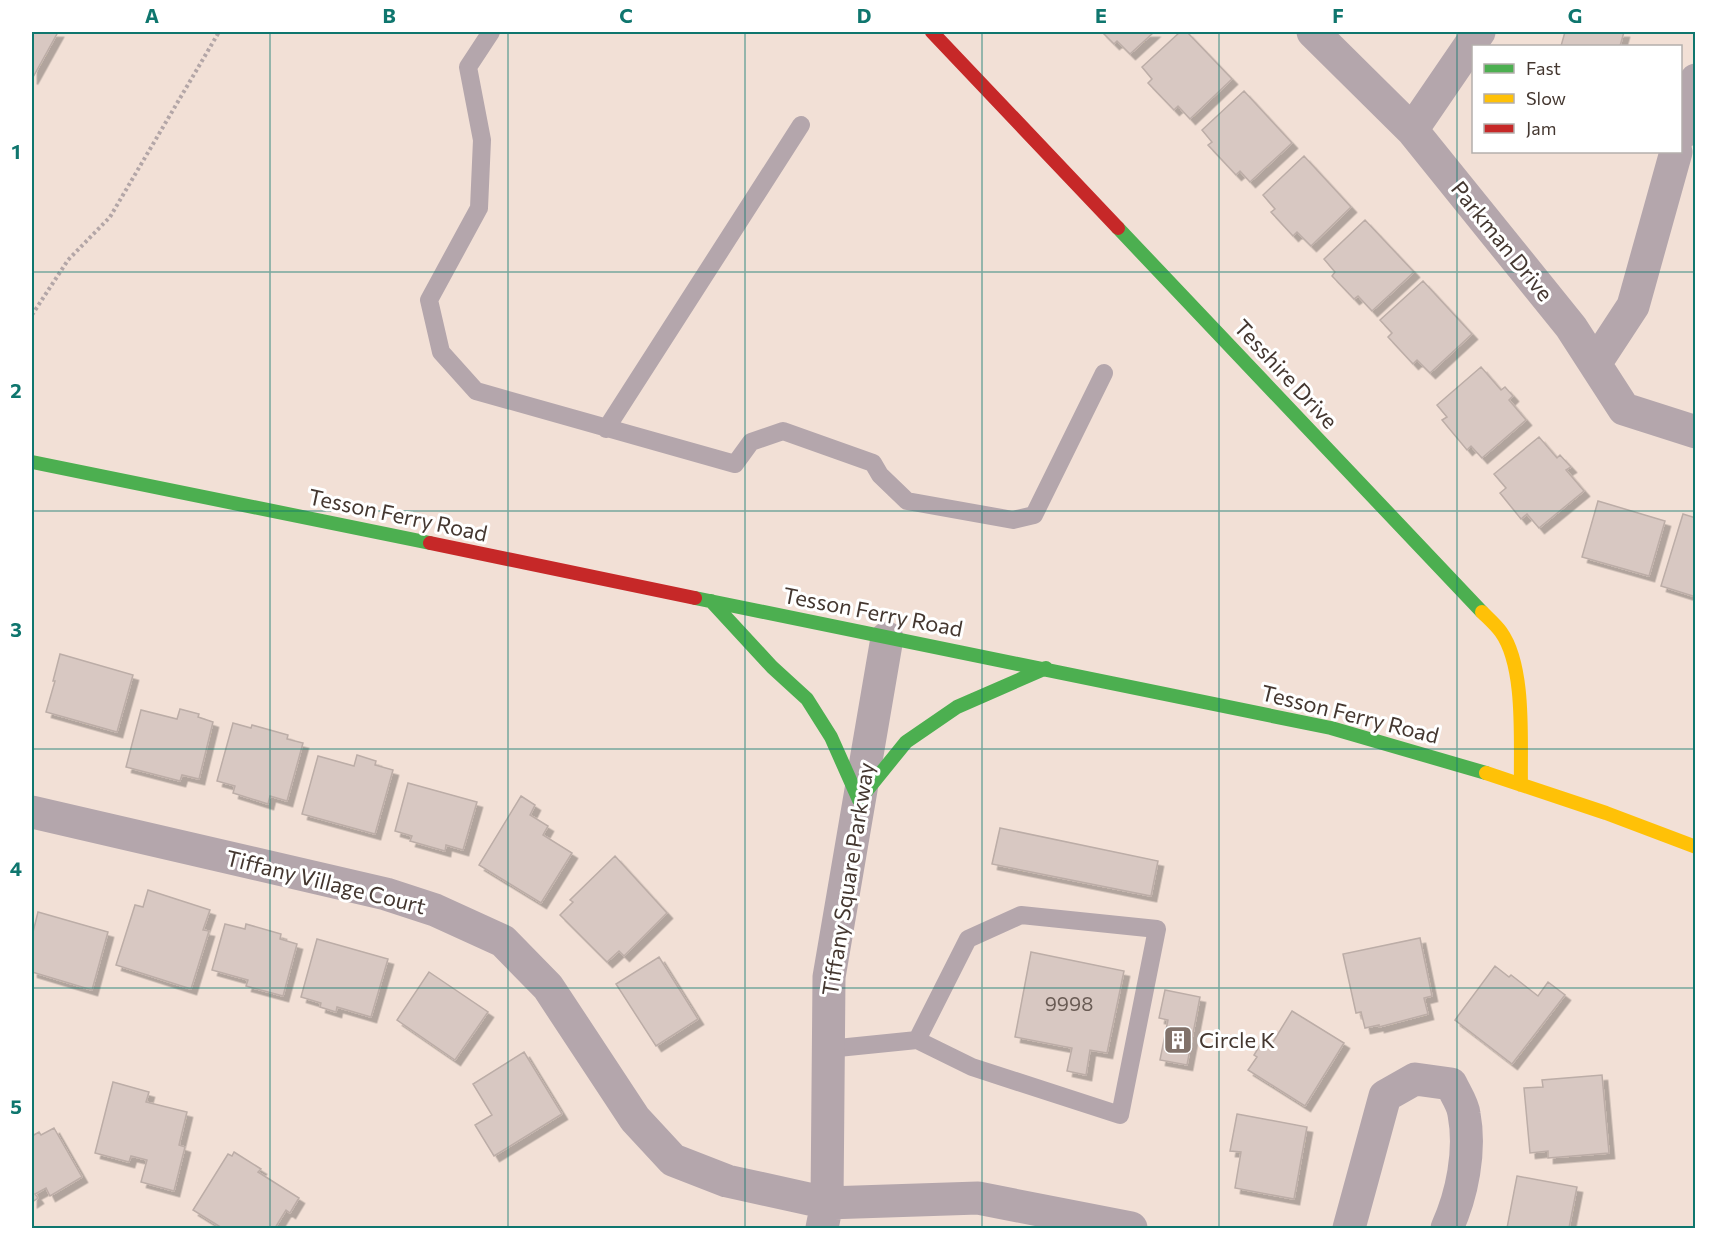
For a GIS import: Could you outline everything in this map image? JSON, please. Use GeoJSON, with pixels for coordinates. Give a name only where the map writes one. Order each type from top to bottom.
{"type":"FeatureCollection","features":[{"type":"Feature","properties":{"kind":"main road","name":"Tesshire Drive"},"geometry":{"type":"LineString","coordinates":[[932,32],[1502,633],[1514,660],[1519,694],[1521,785]]}},
{"type":"Feature","properties":{"kind":"main road","name":"Tesson Ferry Road"},"geometry":{"type":"LineString","coordinates":[[32,462],[1331,728],[1445,759],[1635,822],[1695,847]]}},
{"type":"Feature","properties":{"kind":"main road"},"geometry":{"type":"LineString","coordinates":[[711,601],[772,667],[807,699],[831,736],[860,800],[906,742],[957,707],[1046,668]]}},
{"type":"Feature","properties":{"kind":"street","name":"Parkman Drive"},"geometry":{"type":"LineString","coordinates":[[1313,32],[1412,130],[1571,327],[1624,409],[1695,432]]}},
{"type":"Feature","properties":{"kind":"street"},"geometry":{"type":"LineString","coordinates":[[1412,130],[1479,32]]}},
{"type":"Feature","properties":{"kind":"street"},"geometry":{"type":"LineString","coordinates":[[1682,128],[1695,80]]}},
{"type":"Feature","properties":{"kind":"street"},"geometry":{"type":"LineString","coordinates":[[1595,364],[1633,306],[1676,153]]}},
{"type":"Feature","properties":{"kind":"street","name":"Tiffany Square Parkway"},"geometry":{"type":"LineString","coordinates":[[825,1216],[829,977],[887,638]]}},
{"type":"Feature","properties":{"kind":"street","name":"Tiffany Village Court"},"geometry":{"type":"LineString","coordinates":[[32,812],[386,894],[435,910],[503,941],[548,987],[635,1119],[673,1160],[825,1216],[978,1198],[1131,1228]]}},
{"type":"Feature","properties":{"kind":"street"},"geometry":{"type":"LineString","coordinates":[[1349,1228],[1385,1096],[1415,1079],[1451,1084],[1464,1112],[1466,1155],[1454,1213],[1447,1228]]}},
{"type":"Feature","properties":{"kind":"lane"},"geometry":{"type":"LineString","coordinates":[[491,32],[468,67],[482,140],[478,208],[429,300],[441,352],[476,391],[735,464],[751,442],[783,431],[873,463],[880,475],[907,501],[1013,520],[1034,515],[1104,373]]}},
{"type":"Feature","properties":{"kind":"lane"},"geometry":{"type":"LineString","coordinates":[[606,429],[801,125]]}},
{"type":"Feature","properties":{"kind":"lane"},"geometry":{"type":"LineString","coordinates":[[828,1049],[917,1040],[972,1067],[1120,1115],[1157,929],[1021,915],[968,939],[917,1040]]}},
{"type":"Feature","properties":{"kind":"path"},"geometry":{"type":"LineString","coordinates":[[32,315],[68,260],[110,217],[219,32]]}},
{"type":"Feature","properties":{"kind":"building"},"geometry":{"type":"Polygon","coordinates":[[[32,32],[58,32],[32,79],[32,32]]]}},
{"type":"Feature","properties":{"kind":"building"},"geometry":{"type":"Polygon","coordinates":[[[1102,32],[1154,32],[1130,54],[1117,41],[1114,44],[1102,32]]]}},
{"type":"Feature","properties":{"kind":"building"},"geometry":{"type":"Polygon","coordinates":[[[1180,32],[1187,32],[1232,79],[1190,119],[1178,106],[1174,110],[1148,83],[1152,79],[1142,67],[1180,32]]]}},
{"type":"Feature","properties":{"kind":"building"},"geometry":{"type":"Polygon","coordinates":[[[1565,32],[1624,32],[1620,45],[1561,45],[1565,32]]]}},
{"type":"Feature","properties":{"kind":"building"},"geometry":{"type":"Polygon","coordinates":[[[1244,91],[1292,143],[1250,182],[1240,171],[1236,175],[1208,145],[1212,142],[1202,130],[1244,91]]]}},
{"type":"Feature","properties":{"kind":"building"},"geometry":{"type":"Polygon","coordinates":[[[1304,156],[1351,207],[1311,246],[1297,232],[1293,236],[1271,212],[1275,209],[1263,195],[1304,156]]]}},
{"type":"Feature","properties":{"kind":"building"},"geometry":{"type":"Polygon","coordinates":[[[1365,220],[1414,272],[1372,311],[1358,296],[1354,299],[1332,276],[1335,272],[1324,259],[1365,220]]]}},
{"type":"Feature","properties":{"kind":"building"},"geometry":{"type":"Polygon","coordinates":[[[1423,281],[1472,334],[1430,373],[1417,360],[1413,364],[1388,337],[1392,333],[1380,320],[1423,281]]]}},
{"type":"Feature","properties":{"kind":"building"},"geometry":{"type":"Polygon","coordinates":[[[1481,367],[1501,390],[1505,387],[1513,396],[1509,400],[1526,420],[1482,458],[1471,446],[1467,450],[1442,420],[1447,417],[1437,405],[1481,367]]]}},
{"type":"Feature","properties":{"kind":"building"},"geometry":{"type":"Polygon","coordinates":[[[1539,437],[1557,458],[1560,455],[1571,467],[1566,470],[1584,491],[1539,528],[1527,514],[1521,519],[1500,493],[1506,488],[1494,474],[1539,437]]]}},
{"type":"Feature","properties":{"kind":"building"},"geometry":{"type":"Polygon","coordinates":[[[1598,501],[1665,521],[1649,576],[1582,557],[1598,501]]]}},
{"type":"Feature","properties":{"kind":"building"},"geometry":{"type":"Polygon","coordinates":[[[1683,514],[1696,518],[1696,597],[1661,586],[1683,514]]]}},
{"type":"Feature","properties":{"kind":"building"},"geometry":{"type":"Polygon","coordinates":[[[60,654],[133,675],[117,732],[46,712],[60,654]]]}},
{"type":"Feature","properties":{"kind":"building"},"geometry":{"type":"Polygon","coordinates":[[[180,709],[199,714],[198,717],[213,722],[199,779],[182,775],[180,781],[126,767],[141,710],[177,719],[180,709]]]}},
{"type":"Feature","properties":{"kind":"building"},"geometry":{"type":"Polygon","coordinates":[[[233,723],[251,728],[252,725],[288,735],[287,739],[303,743],[287,801],[270,796],[268,804],[233,793],[235,786],[217,781],[233,723]]]}},
{"type":"Feature","properties":{"kind":"building"},"geometry":{"type":"Polygon","coordinates":[[[357,755],[376,761],[375,765],[393,770],[375,834],[302,814],[318,756],[354,766],[357,755]]]}},
{"type":"Feature","properties":{"kind":"building"},"geometry":{"type":"Polygon","coordinates":[[[408,783],[477,802],[463,850],[446,845],[445,851],[410,841],[412,836],[395,831],[408,783]]]}},
{"type":"Feature","properties":{"kind":"building"},"geometry":{"type":"Polygon","coordinates":[[[521,796],[535,805],[530,815],[548,826],[543,835],[572,853],[541,903],[479,865],[521,796]]]}},
{"type":"Feature","properties":{"kind":"building"},"geometry":{"type":"Polygon","coordinates":[[[1000,828],[1158,861],[1151,896],[992,864],[1000,828]]]}},
{"type":"Feature","properties":{"kind":"building"},"geometry":{"type":"Polygon","coordinates":[[[615,856],[667,913],[624,956],[619,951],[607,962],[560,915],[573,902],[570,900],[615,856]]]}},
{"type":"Feature","properties":{"kind":"building"},"geometry":{"type":"Polygon","coordinates":[[[148,890],[210,910],[203,930],[209,931],[191,989],[116,965],[135,905],[143,907],[148,890]]]}},
{"type":"Feature","properties":{"kind":"building"},"geometry":{"type":"Polygon","coordinates":[[[38,912],[108,932],[92,990],[32,972],[32,936],[38,912]]]}},
{"type":"Feature","properties":{"kind":"building"},"geometry":{"type":"Polygon","coordinates":[[[225,924],[245,929],[246,924],[281,934],[280,939],[297,944],[283,996],[246,986],[248,980],[212,970],[225,924]]]}},
{"type":"Feature","properties":{"kind":"building"},"geometry":{"type":"Polygon","coordinates":[[[1420,938],[1432,996],[1424,998],[1428,1014],[1379,1027],[1379,1025],[1365,1028],[1361,1012],[1356,1013],[1343,954],[1420,938]]]}},
{"type":"Feature","properties":{"kind":"building"},"geometry":{"type":"Polygon","coordinates":[[[317,939],[388,959],[371,1017],[337,1007],[336,1012],[320,1007],[321,1003],[301,997],[317,939]]]}},
{"type":"Feature","properties":{"kind":"building"},"geometry":{"type":"Polygon","coordinates":[[[1031,952],[1124,971],[1107,1053],[1090,1050],[1086,1075],[1067,1071],[1072,1048],[1015,1037],[1031,952]]]}},
{"type":"Feature","properties":{"kind":"building"},"geometry":{"type":"Polygon","coordinates":[[[659,957],[698,1019],[656,1046],[616,984],[659,957]]]}},
{"type":"Feature","properties":{"kind":"building"},"geometry":{"type":"Polygon","coordinates":[[[1495,966],[1538,996],[1548,982],[1565,995],[1512,1064],[1455,1020],[1495,966]]]}},
{"type":"Feature","properties":{"kind":"building"},"geometry":{"type":"Polygon","coordinates":[[[429,972],[488,1012],[455,1060],[397,1020],[429,972]]]}},
{"type":"Feature","properties":{"kind":"building","name":"Circle K"},"geometry":{"type":"Polygon","coordinates":[[[1165,990],[1200,997],[1187,1065],[1160,1060],[1168,1020],[1159,1018],[1165,990]]]}},
{"type":"Feature","properties":{"kind":"building"},"geometry":{"type":"Polygon","coordinates":[[[1292,1011],[1344,1043],[1305,1106],[1248,1070],[1257,1057],[1254,1055],[1265,1037],[1273,1042],[1292,1011]]]}},
{"type":"Feature","properties":{"kind":"building"},"geometry":{"type":"Polygon","coordinates":[[[524,1052],[562,1114],[494,1156],[475,1125],[492,1115],[473,1084],[524,1052]]]}},
{"type":"Feature","properties":{"kind":"building"},"geometry":{"type":"Polygon","coordinates":[[[1602,1075],[1609,1153],[1548,1158],[1548,1151],[1530,1153],[1524,1088],[1543,1087],[1542,1080],[1602,1075]]]}},
{"type":"Feature","properties":{"kind":"building"},"geometry":{"type":"Polygon","coordinates":[[[113,1082],[149,1092],[146,1102],[187,1112],[179,1145],[185,1147],[174,1191],[141,1182],[147,1160],[131,1156],[129,1162],[95,1153],[113,1082]]]}},
{"type":"Feature","properties":{"kind":"building"},"geometry":{"type":"Polygon","coordinates":[[[1237,1114],[1307,1127],[1294,1199],[1235,1188],[1241,1152],[1230,1151],[1237,1114]]]}},
{"type":"Feature","properties":{"kind":"building"},"geometry":{"type":"Polygon","coordinates":[[[54,1128],[82,1177],[50,1196],[46,1188],[35,1194],[38,1198],[32,1202],[32,1136],[39,1132],[41,1135],[54,1128]]]}},
{"type":"Feature","properties":{"kind":"building"},"geometry":{"type":"Polygon","coordinates":[[[234,1152],[261,1169],[258,1172],[299,1198],[290,1213],[286,1210],[275,1228],[222,1228],[193,1210],[228,1154],[232,1156],[234,1152]]]}},
{"type":"Feature","properties":{"kind":"building"},"geometry":{"type":"Polygon","coordinates":[[[1517,1176],[1577,1187],[1569,1228],[1507,1228],[1517,1176]]]}},
{"type":"Feature","properties":{"kind":"traffic: fast"},"geometry":{"type":"LineString","coordinates":[[1118,228],[1482,612]]}},
{"type":"Feature","properties":{"kind":"traffic: fast"},"geometry":{"type":"LineString","coordinates":[[32,462],[430,543]]}},
{"type":"Feature","properties":{"kind":"traffic: fast"},"geometry":{"type":"LineString","coordinates":[[695,598],[1331,728],[1486,773]]}},
{"type":"Feature","properties":{"kind":"traffic: fast"},"geometry":{"type":"LineString","coordinates":[[711,601],[772,667],[807,699],[831,737],[859,800],[906,742],[957,707],[1046,668]]}},
{"type":"Feature","properties":{"kind":"traffic: slow"},"geometry":{"type":"LineString","coordinates":[[1482,612],[1501,632],[1515,665],[1520,706],[1521,785]]}},
{"type":"Feature","properties":{"kind":"traffic: slow"},"geometry":{"type":"LineString","coordinates":[[1486,773],[1606,813],[1696,847]]}},
{"type":"Feature","properties":{"kind":"traffic: jam"},"geometry":{"type":"LineString","coordinates":[[932,32],[1118,228]]}},
{"type":"Feature","properties":{"kind":"traffic: jam"},"geometry":{"type":"LineString","coordinates":[[430,543],[695,598]]}},
{"type":"Feature","properties":{"kind":"place","name":"Circle K"},"geometry":{"type":"Point","coordinates":[1178,1040]}}]}
